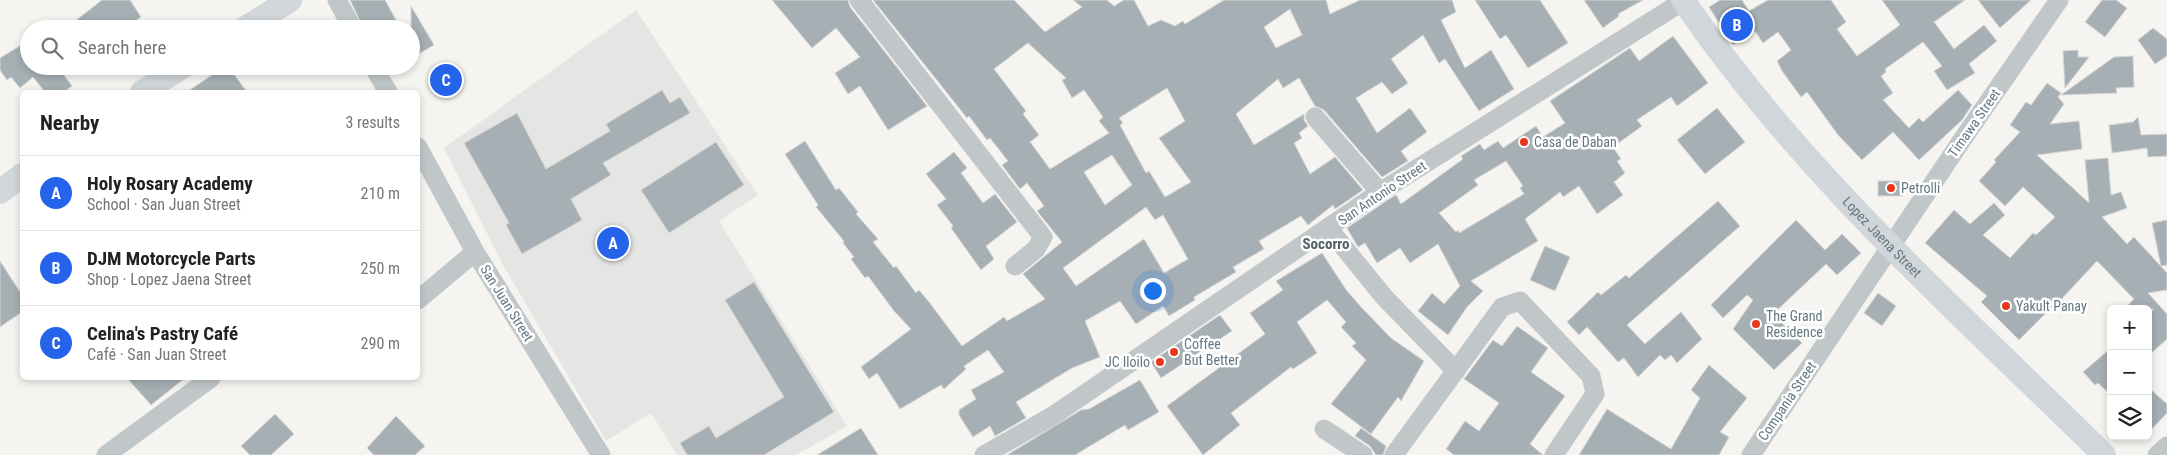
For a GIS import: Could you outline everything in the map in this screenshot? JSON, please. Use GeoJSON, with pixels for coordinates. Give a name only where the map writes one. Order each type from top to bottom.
{"type":"FeatureCollection","features":[{"type":"Feature","properties":{"kind":"main road"},"geometry":{"type":"LineString","coordinates":[[258,20],[290,0]]}},
{"type":"Feature","properties":{"kind":"main road","name":"Lopez Jaena Street"},"geometry":{"type":"LineString","coordinates":[[1684,0],[1716,48],[1782,128],[1890,247],[2104,455]]}},
{"type":"Feature","properties":{"kind":"main road"},"geometry":{"type":"LineString","coordinates":[[145,90],[169,75]]}},
{"type":"Feature","properties":{"kind":"main road"},"geometry":{"type":"LineString","coordinates":[[0,192],[20,177]]}},
{"type":"Feature","properties":{"kind":"street"},"geometry":{"type":"LineString","coordinates":[[337,0],[348,20]]}},
{"type":"Feature","properties":{"kind":"street"},"geometry":{"type":"LineString","coordinates":[[858,0],[1043,237],[1036,249],[1015,266]]}},
{"type":"Feature","properties":{"kind":"street","name":"San Antonio Street"},"geometry":{"type":"LineString","coordinates":[[984,455],[1054,415],[1329,229],[1380,192],[1684,0]]}},
{"type":"Feature","properties":{"kind":"street","name":"Timawa Street"},"geometry":{"type":"LineString","coordinates":[[1890,247],[2060,0]]}},
{"type":"Feature","properties":{"kind":"street"},"geometry":{"type":"LineString","coordinates":[[378,75],[387,90]]}},
{"type":"Feature","properties":{"kind":"street"},"geometry":{"type":"LineString","coordinates":[[1315,117],[1380,192]]}},
{"type":"Feature","properties":{"kind":"street","name":"San Juan Street"},"geometry":{"type":"LineString","coordinates":[[420,151],[475,252],[602,455]]}},
{"type":"Feature","properties":{"kind":"street"},"geometry":{"type":"LineString","coordinates":[[1329,229],[1385,298],[1456,370]]}},
{"type":"Feature","properties":{"kind":"street","name":"Compania Street"},"geometry":{"type":"LineString","coordinates":[[1750,455],[1890,247]]}},
{"type":"Feature","properties":{"kind":"street"},"geometry":{"type":"LineString","coordinates":[[420,298],[475,252]]}},
{"type":"Feature","properties":{"kind":"street"},"geometry":{"type":"LineString","coordinates":[[1394,455],[1502,307],[1520,301],[1591,376],[1595,394],[1554,455]]}},
{"type":"Feature","properties":{"kind":"street"},"geometry":{"type":"LineString","coordinates":[[106,455],[208,380]]}},
{"type":"Feature","properties":{"kind":"street"},"geometry":{"type":"LineString","coordinates":[[1324,429],[1363,455]]}},
{"type":"Feature","properties":{"kind":"street"},"geometry":{"type":"LineString","coordinates":[[2157,455],[2167,446]]}},
{"type":"Feature","properties":{"kind":"shaded area"},"geometry":{"type":"Polygon","coordinates":[[[636,10],[758,195],[719,221],[847,426],[796,455],[677,455],[651,413],[606,441],[503,265],[444,148],[636,10]]]}},
{"type":"Feature","properties":{"kind":"building"},"geometry":{"type":"Polygon","coordinates":[[[102,0],[130,0],[141,17],[137,20],[76,20],[102,0]]]}},
{"type":"Feature","properties":{"kind":"building"},"geometry":{"type":"Polygon","coordinates":[[[350,0],[385,0],[396,20],[360,20],[350,0]]]}},
{"type":"Feature","properties":{"kind":"building"},"geometry":{"type":"Polygon","coordinates":[[[772,0],[848,0],[850,7],[927,106],[888,130],[860,86],[848,94],[835,73],[860,57],[836,28],[812,48],[772,0]]]}},
{"type":"Feature","properties":{"kind":"building"},"geometry":{"type":"Polygon","coordinates":[[[873,0],[1014,0],[1045,32],[1082,7],[1073,0],[1107,0],[1114,6],[1124,0],[1134,0],[1148,26],[1161,20],[1175,26],[1183,21],[1185,24],[1224,0],[1326,0],[1330,14],[1360,0],[1452,0],[1456,12],[1441,20],[1465,68],[1491,50],[1514,89],[1479,111],[1445,59],[1439,63],[1423,35],[1391,59],[1408,83],[1392,94],[1382,82],[1356,98],[1377,133],[1410,108],[1427,132],[1401,151],[1408,161],[1382,177],[1324,110],[1315,106],[1299,78],[1283,88],[1278,79],[1236,114],[1254,145],[1304,114],[1304,120],[1308,126],[1299,133],[1302,138],[1294,143],[1310,174],[1335,157],[1363,190],[1335,209],[1333,205],[1308,225],[1301,216],[1259,241],[1264,249],[1233,267],[1236,272],[1194,297],[1195,300],[1169,316],[1163,306],[1136,324],[1120,301],[1085,321],[1100,357],[1072,368],[1016,402],[1026,418],[995,436],[990,426],[973,437],[959,415],[959,410],[976,399],[971,390],[1004,372],[988,350],[964,366],[966,369],[944,389],[941,385],[900,409],[877,373],[869,379],[861,367],[911,329],[894,311],[868,276],[865,278],[851,259],[854,257],[843,243],[844,241],[816,207],[818,205],[785,154],[805,141],[836,190],[839,188],[858,212],[856,214],[878,239],[873,242],[894,268],[896,266],[916,293],[919,290],[962,346],[1004,317],[1007,321],[1045,299],[1023,274],[1062,242],[1037,211],[1044,206],[1027,183],[1020,189],[1002,165],[1008,161],[990,138],[987,140],[969,116],[967,118],[873,0]],[[1290,9],[1264,27],[1276,48],[1302,35],[1290,9]],[[1028,43],[994,69],[1026,111],[1023,114],[1039,135],[1030,142],[1050,169],[1109,133],[1099,121],[1103,117],[1084,90],[1072,98],[1062,80],[1066,78],[1028,43]],[[1167,88],[1119,118],[1123,123],[1120,125],[1146,173],[1149,171],[1165,197],[1191,182],[1159,138],[1185,121],[1167,88]],[[1112,155],[1084,172],[1105,205],[1132,185],[1112,155]],[[1146,207],[1063,268],[1076,286],[1144,239],[1164,273],[1188,259],[1163,215],[1155,220],[1146,207]]]}},
{"type":"Feature","properties":{"kind":"building"},"geometry":{"type":"Polygon","coordinates":[[[1475,0],[1540,0],[1568,43],[1528,68],[1506,35],[1500,39],[1475,0]]]}},
{"type":"Feature","properties":{"kind":"building"},"geometry":{"type":"Polygon","coordinates":[[[1584,0],[1643,0],[1618,14],[1619,16],[1603,28],[1584,0]]]}},
{"type":"Feature","properties":{"kind":"building"},"geometry":{"type":"Polygon","coordinates":[[[1720,0],[1742,0],[1749,11],[1768,0],[1831,0],[1846,22],[1837,29],[1857,56],[1900,25],[1882,0],[1965,0],[1934,22],[1954,49],[1984,25],[1997,41],[1969,64],[1975,73],[1947,90],[1934,71],[1942,66],[1923,42],[1885,69],[1886,72],[1881,76],[1893,93],[1883,100],[1909,128],[1919,118],[1923,122],[1958,90],[1972,105],[1962,120],[1919,160],[1893,132],[1862,160],[1838,135],[1807,92],[1801,97],[1782,71],[1777,61],[1791,50],[1778,32],[1763,43],[1755,31],[1733,45],[1709,7],[1720,0]]]}},
{"type":"Feature","properties":{"kind":"building"},"geometry":{"type":"Polygon","coordinates":[[[1978,0],[2031,0],[2000,28],[1978,0]]]}},
{"type":"Feature","properties":{"kind":"building"},"geometry":{"type":"Polygon","coordinates":[[[2102,0],[2116,0],[2127,8],[2105,37],[2085,22],[2102,0]]]}},
{"type":"Feature","properties":{"kind":"building"},"geometry":{"type":"Polygon","coordinates":[[[411,6],[419,20],[411,20],[411,6]]]}},
{"type":"Feature","properties":{"kind":"building"},"geometry":{"type":"Polygon","coordinates":[[[420,21],[434,45],[420,53],[420,21]]]}},
{"type":"Feature","properties":{"kind":"building"},"geometry":{"type":"Polygon","coordinates":[[[2153,28],[2167,39],[2167,56],[2155,64],[2138,40],[2153,28]]]}},
{"type":"Feature","properties":{"kind":"building"},"geometry":{"type":"Polygon","coordinates":[[[1673,36],[1708,83],[1677,106],[1671,97],[1637,120],[1642,126],[1613,147],[1621,159],[1617,161],[1625,173],[1614,182],[1623,195],[1597,214],[1579,186],[1563,197],[1560,192],[1525,219],[1538,241],[1471,281],[1483,291],[1467,307],[1448,335],[1418,311],[1432,293],[1444,304],[1460,286],[1438,244],[1410,263],[1400,248],[1377,263],[1365,243],[1358,247],[1347,228],[1386,201],[1396,195],[1401,204],[1463,159],[1461,156],[1480,144],[1484,150],[1498,141],[1503,148],[1536,126],[1543,137],[1565,123],[1550,101],[1630,48],[1639,61],[1673,36]],[[1506,161],[1474,180],[1478,185],[1439,213],[1459,233],[1524,194],[1520,188],[1523,186],[1506,161]]]}},
{"type":"Feature","properties":{"kind":"building"},"geometry":{"type":"Polygon","coordinates":[[[20,46],[20,75],[64,75],[72,86],[67,90],[43,90],[33,77],[20,88],[11,77],[7,80],[0,70],[0,58],[20,46]]]}},
{"type":"Feature","properties":{"kind":"building"},"geometry":{"type":"Polygon","coordinates":[[[2078,50],[2078,57],[2089,57],[2065,88],[2063,51],[2078,50]]]}},
{"type":"Feature","properties":{"kind":"building"},"geometry":{"type":"Polygon","coordinates":[[[2133,56],[2134,87],[2116,88],[2117,93],[2061,95],[2114,57],[2133,56]]]}},
{"type":"Feature","properties":{"kind":"building"},"geometry":{"type":"Polygon","coordinates":[[[212,75],[235,75],[246,90],[190,90],[212,75]]]}},
{"type":"Feature","properties":{"kind":"building"},"geometry":{"type":"Polygon","coordinates":[[[2047,83],[2061,93],[2058,97],[2064,104],[2050,124],[2079,121],[2082,149],[2037,155],[2089,203],[2085,160],[2108,158],[2111,195],[2121,192],[2127,208],[2102,217],[2127,244],[2134,237],[2167,273],[2167,290],[2148,293],[2167,314],[2167,339],[2152,352],[2152,311],[2154,309],[2152,309],[2152,305],[2128,305],[2134,299],[2097,261],[2054,307],[2019,340],[1981,302],[1987,296],[1925,243],[1954,210],[1970,224],[1994,203],[2005,215],[1983,235],[2010,258],[2033,233],[2036,235],[2055,217],[2023,187],[2005,206],[1979,181],[1996,162],[1994,160],[2020,132],[2010,125],[2026,102],[2031,105],[2047,83]]]}},
{"type":"Feature","properties":{"kind":"building"},"geometry":{"type":"Polygon","coordinates":[[[662,90],[670,103],[680,97],[690,113],[603,163],[611,175],[571,199],[582,220],[522,254],[506,225],[509,223],[464,143],[517,113],[546,169],[610,131],[606,124],[662,90]]]}},
{"type":"Feature","properties":{"kind":"building"},"geometry":{"type":"Polygon","coordinates":[[[1717,108],[1745,142],[1705,174],[1677,140],[1717,108]]]}},
{"type":"Feature","properties":{"kind":"building"},"geometry":{"type":"Polygon","coordinates":[[[2138,117],[2141,135],[2167,134],[2167,156],[2148,157],[2147,148],[2112,153],[2109,125],[2133,122],[2138,117]]]}},
{"type":"Feature","properties":{"kind":"building"},"geometry":{"type":"Polygon","coordinates":[[[716,142],[744,185],[669,233],[641,190],[716,142]]]}},
{"type":"Feature","properties":{"kind":"building"},"geometry":{"type":"Polygon","coordinates":[[[954,152],[967,168],[961,173],[983,203],[995,194],[1017,222],[986,246],[994,259],[981,270],[937,205],[946,199],[926,174],[954,152]]]}},
{"type":"Feature","properties":{"kind":"building","name":"Petrolli"},"geometry":{"type":"Polygon","coordinates":[[[1878,181],[1903,181],[1903,196],[1878,196],[1878,181]]]}},
{"type":"Feature","properties":{"kind":"building"},"geometry":{"type":"Polygon","coordinates":[[[1718,201],[1740,226],[1627,325],[1645,344],[1681,312],[1702,339],[1677,363],[1671,355],[1665,360],[1660,355],[1638,377],[1624,358],[1618,362],[1587,327],[1579,335],[1567,322],[1598,292],[1601,295],[1626,275],[1629,278],[1718,201]]]}},
{"type":"Feature","properties":{"kind":"building"},"geometry":{"type":"Polygon","coordinates":[[[1796,220],[1825,250],[1842,234],[1861,253],[1837,275],[1826,264],[1773,314],[1802,343],[1774,370],[1733,329],[1753,300],[1747,295],[1723,318],[1711,305],[1796,220]]]}},
{"type":"Feature","properties":{"kind":"building"},"geometry":{"type":"Polygon","coordinates":[[[2167,220],[2167,265],[2161,266],[2152,223],[2167,220]]]}},
{"type":"Feature","properties":{"kind":"building"},"geometry":{"type":"Polygon","coordinates":[[[1545,246],[1570,257],[1555,291],[1530,280],[1545,246]]]}},
{"type":"Feature","properties":{"kind":"building"},"geometry":{"type":"Polygon","coordinates":[[[1322,253],[1347,291],[1362,308],[1391,338],[1424,361],[1401,401],[1398,397],[1371,434],[1331,404],[1366,360],[1352,346],[1356,343],[1341,327],[1346,322],[1327,300],[1297,322],[1317,353],[1293,369],[1291,367],[1231,413],[1240,425],[1203,455],[1167,406],[1265,334],[1250,313],[1283,290],[1276,281],[1322,253]]]}},
{"type":"Feature","properties":{"kind":"building"},"geometry":{"type":"Polygon","coordinates":[[[0,261],[20,292],[20,313],[0,327],[0,261]]]}},
{"type":"Feature","properties":{"kind":"building"},"geometry":{"type":"Polygon","coordinates":[[[754,282],[834,412],[764,455],[687,455],[680,443],[709,426],[716,438],[784,397],[725,300],[754,282]]]}},
{"type":"Feature","properties":{"kind":"building"},"geometry":{"type":"Polygon","coordinates":[[[1878,293],[1896,306],[1882,326],[1864,313],[1878,293]]]}},
{"type":"Feature","properties":{"kind":"building"},"geometry":{"type":"Polygon","coordinates":[[[1220,315],[1232,331],[1161,378],[1151,362],[1220,315]]]}},
{"type":"Feature","properties":{"kind":"building"},"geometry":{"type":"Polygon","coordinates":[[[1517,326],[1548,348],[1531,372],[1565,396],[1530,444],[1543,455],[1454,455],[1446,449],[1465,421],[1479,431],[1499,403],[1464,379],[1493,340],[1502,346],[1517,326]]]}},
{"type":"Feature","properties":{"kind":"building"},"geometry":{"type":"Polygon","coordinates":[[[2107,351],[2107,391],[2098,383],[2095,385],[2083,372],[2107,351]]]}},
{"type":"Feature","properties":{"kind":"building"},"geometry":{"type":"Polygon","coordinates":[[[1709,365],[1747,398],[1720,432],[1729,437],[1719,455],[1579,455],[1607,409],[1671,449],[1700,398],[1691,390],[1709,365]]]}},
{"type":"Feature","properties":{"kind":"building"},"geometry":{"type":"Polygon","coordinates":[[[129,380],[182,380],[151,405],[129,380]]]}},
{"type":"Feature","properties":{"kind":"building"},"geometry":{"type":"Polygon","coordinates":[[[1140,380],[1159,412],[1128,430],[1125,425],[1075,455],[1007,455],[1081,410],[1089,409],[1140,380]]]}},
{"type":"Feature","properties":{"kind":"building"},"geometry":{"type":"Polygon","coordinates":[[[2152,391],[2167,404],[2167,413],[2152,429],[2152,391]]]}},
{"type":"Feature","properties":{"kind":"building"},"geometry":{"type":"Polygon","coordinates":[[[275,414],[294,434],[271,455],[250,455],[241,446],[275,414]]]}},
{"type":"Feature","properties":{"kind":"building"},"geometry":{"type":"Polygon","coordinates":[[[396,416],[425,446],[415,455],[374,455],[367,448],[396,416]]]}},
{"type":"Feature","properties":{"kind":"building"},"geometry":{"type":"Polygon","coordinates":[[[861,428],[878,455],[817,455],[861,428]]]}},
{"type":"Feature","properties":{"kind":"building"},"geometry":{"type":"Polygon","coordinates":[[[1361,428],[1386,446],[1383,455],[1376,455],[1370,446],[1355,436],[1361,428]]]}},
{"type":"Feature","properties":{"kind":"place","name":"DJM Motorcycle Parts"},"geometry":{"type":"Point","coordinates":[1737,25]}},
{"type":"Feature","properties":{"kind":"place","name":"Celina's Pastry Café"},"geometry":{"type":"Point","coordinates":[446,80]}},
{"type":"Feature","properties":{"kind":"place","name":"Casa de Daban"},"geometry":{"type":"Point","coordinates":[1524,142]}},
{"type":"Feature","properties":{"kind":"place","name":"Petrolli"},"geometry":{"type":"Point","coordinates":[1891,188]}},
{"type":"Feature","properties":{"kind":"place","name":"Holy Rosary Academy"},"geometry":{"type":"Point","coordinates":[613,243]}},
{"type":"Feature","properties":{"kind":"place","name":"Yakult Panay"},"geometry":{"type":"Point","coordinates":[2006,306]}},
{"type":"Feature","properties":{"kind":"place","name":"The Grand Residence"},"geometry":{"type":"Point","coordinates":[1756,324]}},
{"type":"Feature","properties":{"kind":"place","name":"Coffee But Better"},"geometry":{"type":"Point","coordinates":[1174,352]}},
{"type":"Feature","properties":{"kind":"place","name":"JC Iloilo"},"geometry":{"type":"Point","coordinates":[1160,362]}},
{"type":"Feature","properties":{"kind":"district","name":"Socorro"},"geometry":{"type":"Point","coordinates":[1326,244]}}]}
